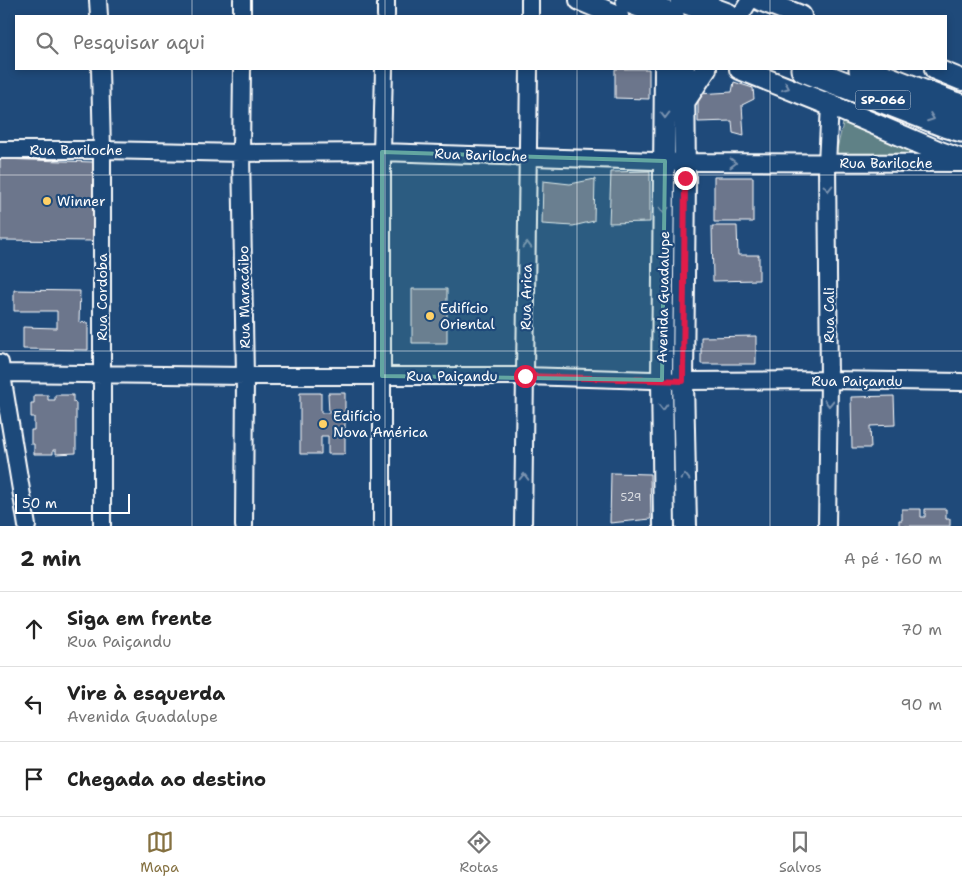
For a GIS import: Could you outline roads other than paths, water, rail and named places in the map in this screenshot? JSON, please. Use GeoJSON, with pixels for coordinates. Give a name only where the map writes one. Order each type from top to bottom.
{"type":"FeatureCollection","features":[{"type":"Feature","properties":{"kind":"main road"},"geometry":{"type":"LineString","coordinates":[[629,0],[668,15]]}},
{"type":"Feature","properties":{"kind":"main road"},"geometry":{"type":"LineString","coordinates":[[684,0],[724,15]]}},
{"type":"Feature","properties":{"kind":"main road","name":"SP-066"},"geometry":{"type":"LineString","coordinates":[[807,70],[962,129]]}},
{"type":"Feature","properties":{"kind":"main road","name":"SP-066"},"geometry":{"type":"LineString","coordinates":[[865,70],[962,107]]}},
{"type":"Feature","properties":{"kind":"street"},"geometry":{"type":"LineString","coordinates":[[98,0],[99,15]]}},
{"type":"Feature","properties":{"kind":"street"},"geometry":{"type":"LineString","coordinates":[[242,0],[242,15]]}},
{"type":"Feature","properties":{"kind":"street"},"geometry":{"type":"LineString","coordinates":[[386,0],[386,15]]}},
{"type":"Feature","properties":{"kind":"street"},"geometry":{"type":"LineString","coordinates":[[530,0],[530,15]]}},
{"type":"Feature","properties":{"kind":"street"},"geometry":{"type":"LineString","coordinates":[[580,0],[616,15]]}},
{"type":"Feature","properties":{"kind":"street"},"geometry":{"type":"LineString","coordinates":[[678,0],[680,15]]}},
{"type":"Feature","properties":{"kind":"street"},"geometry":{"type":"LineString","coordinates":[[741,15],[750,0]]}},
{"type":"Feature","properties":{"kind":"street"},"geometry":{"type":"LineString","coordinates":[[760,0],[798,15]]}},
{"type":"Feature","properties":{"kind":"street","name":"Rua Cordoba"},"geometry":{"type":"LineString","coordinates":[[100,70],[102,150],[102,526]]}},
{"type":"Feature","properties":{"kind":"street","name":"Rua Maracáibo"},"geometry":{"type":"LineString","coordinates":[[242,70],[241,153],[245,376],[244,526]]}},
{"type":"Feature","properties":{"kind":"street"},"geometry":{"type":"LineString","coordinates":[[382,526],[382,152],[384,70]]}},
{"type":"Feature","properties":{"kind":"street","name":"Rua Arica"},"geometry":{"type":"LineString","coordinates":[[523,526],[529,70]]}},
{"type":"Feature","properties":{"kind":"street","name":"Avenida Guadalupe"},"geometry":{"type":"LineString","coordinates":[[665,70],[674,162],[683,381],[686,526]]}},
{"type":"Feature","properties":{"kind":"street","name":"Avenida Guadalupe"},"geometry":{"type":"LineString","coordinates":[[664,526],[662,380],[674,162],[683,104],[684,70]]}},
{"type":"Feature","properties":{"kind":"street"},"geometry":{"type":"LineString","coordinates":[[683,104],[705,70]]}},
{"type":"Feature","properties":{"kind":"street"},"geometry":{"type":"LineString","coordinates":[[742,70],[830,105],[962,162]]}},
{"type":"Feature","properties":{"kind":"street"},"geometry":{"type":"LineString","coordinates":[[937,70],[962,80]]}},
{"type":"Feature","properties":{"kind":"street","name":"Rua Cali"},"geometry":{"type":"LineString","coordinates":[[827,526],[829,380],[827,163],[830,105]]}},
{"type":"Feature","properties":{"kind":"street","name":"Rua Bariloche"},"geometry":{"type":"LineString","coordinates":[[0,150],[241,153],[382,152],[674,162],[962,162]]}},
{"type":"Feature","properties":{"kind":"street"},"geometry":{"type":"LineString","coordinates":[[1,368],[27,526]]}},
{"type":"Feature","properties":{"kind":"street","name":"Rua Paiçandu"},"geometry":{"type":"LineString","coordinates":[[1,368],[102,374],[525,376],[683,381],[829,380],[962,382]]}},
{"type":"Feature","properties":{"kind":"place","name":"Winner"},"geometry":{"type":"Point","coordinates":[47,201]}},
{"type":"Feature","properties":{"kind":"place","name":"Edifício Oriental"},"geometry":{"type":"Point","coordinates":[430,316]}},
{"type":"Feature","properties":{"kind":"place","name":"Edifício Nova América"},"geometry":{"type":"Point","coordinates":[323,424]}}]}
